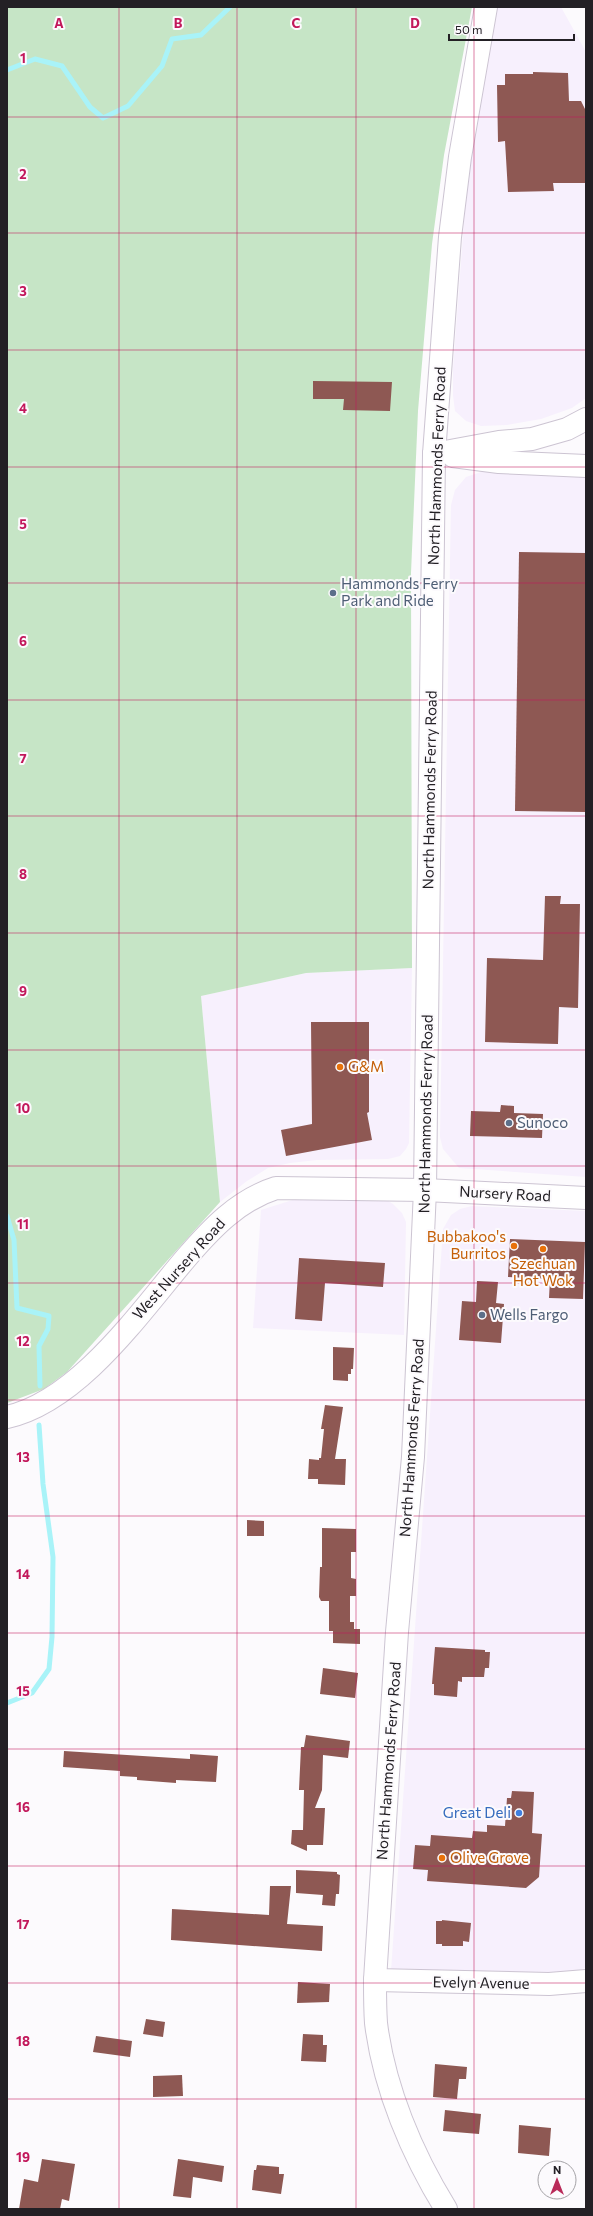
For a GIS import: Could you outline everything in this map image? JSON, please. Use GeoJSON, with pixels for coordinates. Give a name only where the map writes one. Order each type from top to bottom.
{"type":"FeatureCollection","features":[{"type":"Feature","properties":{"kind":"main road","name":"North Hammonds Ferry Road"},"geometry":{"type":"LineString","coordinates":[[446,2209],[433,2188],[403,2124],[385,2070],[376,2023],[375,1980],[397,1632],[413,1457],[425,1190],[434,454],[450,237],[460,157],[486,7]]}},
{"type":"Feature","properties":{"kind":"main road"},"geometry":{"type":"LineString","coordinates":[[434,454],[499,442],[532,439],[567,429],[586,419]]}},
{"type":"Feature","properties":{"kind":"main road"},"geometry":{"type":"LineString","coordinates":[[434,454],[499,462],[586,466]]}},
{"type":"Feature","properties":{"kind":"main road","name":"West Nursery Road"},"geometry":{"type":"LineString","coordinates":[[7,1417],[48,1400],[75,1382],[100,1358],[212,1228],[246,1201],[276,1188],[425,1190]]}},
{"type":"Feature","properties":{"kind":"main road","name":"Nursery Road"},"geometry":{"type":"LineString","coordinates":[[425,1190],[586,1198]]}},
{"type":"Feature","properties":{"kind":"main road","name":"Evelyn Avenue"},"geometry":{"type":"LineString","coordinates":[[375,1980],[549,1984],[586,1981]]}},
{"type":"Feature","properties":{"kind":"shaded area"},"geometry":{"type":"Polygon","coordinates":[[[496,7],[561,7],[586,52],[586,398],[572,408],[541,419],[507,425],[481,426],[466,421],[455,411],[453,395],[453,369],[468,168],[496,7]]]}},
{"type":"Feature","properties":{"kind":"shaded area"},"geometry":{"type":"Polygon","coordinates":[[[484,471],[586,474],[586,1177],[459,1168],[443,1149],[440,1137],[451,505],[455,490],[466,477],[484,471]]]}},
{"type":"Feature","properties":{"kind":"shaded area"},"geometry":{"type":"Polygon","coordinates":[[[412,968],[409,1143],[406,1149],[400,1156],[388,1159],[317,1160],[290,1163],[268,1168],[247,1181],[220,1202],[201,996],[306,973],[412,968]]]}},
{"type":"Feature","properties":{"kind":"shaded area"},"geometry":{"type":"Polygon","coordinates":[[[302,1197],[385,1199],[393,1204],[402,1213],[406,1222],[404,1335],[253,1328],[261,1210],[302,1197]]]}},
{"type":"Feature","properties":{"kind":"shaded area"},"geometry":{"type":"Polygon","coordinates":[[[472,1206],[586,1211],[586,1968],[551,1976],[391,1971],[443,1229],[451,1215],[460,1209],[472,1206]]]}},
{"type":"Feature","properties":{"kind":"green space"},"geometry":{"type":"Polygon","coordinates":[[[7,7],[472,7],[444,155],[432,244],[418,411],[411,573],[412,968],[306,973],[201,996],[220,1202],[67,1372],[44,1389],[7,1403],[7,7]]]}},
{"type":"Feature","properties":{"kind":"building"},"geometry":{"type":"Polygon","coordinates":[[[533,72],[568,73],[569,101],[581,101],[586,111],[586,183],[553,183],[554,191],[508,192],[505,141],[498,142],[497,85],[505,85],[505,74],[533,74],[533,72]]]}},
{"type":"Feature","properties":{"kind":"building"},"geometry":{"type":"Polygon","coordinates":[[[313,381],[392,382],[390,411],[343,410],[344,399],[313,399],[313,381]]]}},
{"type":"Feature","properties":{"kind":"building"},"geometry":{"type":"Polygon","coordinates":[[[519,552],[586,553],[586,812],[515,811],[519,552]]]}},
{"type":"Feature","properties":{"kind":"building"},"geometry":{"type":"Polygon","coordinates":[[[545,896],[561,896],[560,904],[580,904],[578,1008],[559,1007],[558,1044],[485,1042],[487,958],[543,960],[545,896]]]}},
{"type":"Feature","properties":{"kind":"building","name":"G&M"},"geometry":{"type":"Polygon","coordinates":[[[311,1022],[369,1022],[369,1112],[367,1113],[372,1140],[286,1156],[281,1130],[312,1124],[311,1022]]]}},
{"type":"Feature","properties":{"kind":"building"},"geometry":{"type":"Polygon","coordinates":[[[501,1105],[514,1106],[514,1113],[543,1114],[542,1138],[470,1136],[471,1111],[500,1112],[501,1105]]]}},
{"type":"Feature","properties":{"kind":"building"},"geometry":{"type":"Polygon","coordinates":[[[510,1239],[585,1242],[583,1299],[549,1298],[550,1279],[508,1277],[510,1239]]]}},
{"type":"Feature","properties":{"kind":"building"},"geometry":{"type":"Polygon","coordinates":[[[299,1258],[385,1263],[383,1287],[325,1283],[322,1321],[295,1319],[299,1258]]]}},
{"type":"Feature","properties":{"kind":"building","name":"Wells Fargo"},"geometry":{"type":"Polygon","coordinates":[[[477,1281],[498,1282],[496,1303],[504,1304],[501,1343],[459,1340],[462,1301],[476,1302],[477,1281]]]}},
{"type":"Feature","properties":{"kind":"building"},"geometry":{"type":"Polygon","coordinates":[[[333,1347],[354,1348],[353,1369],[351,1369],[351,1374],[348,1374],[348,1381],[333,1380],[333,1347]]]}},
{"type":"Feature","properties":{"kind":"building"},"geometry":{"type":"Polygon","coordinates":[[[325,1405],[343,1407],[335,1459],[346,1459],[345,1485],[318,1484],[318,1479],[308,1479],[309,1459],[319,1460],[319,1458],[321,1458],[324,1429],[321,1429],[325,1405]]]}},
{"type":"Feature","properties":{"kind":"building"},"geometry":{"type":"Polygon","coordinates":[[[247,1520],[264,1521],[264,1536],[247,1536],[247,1520]]]}},
{"type":"Feature","properties":{"kind":"building"},"geometry":{"type":"Polygon","coordinates":[[[322,1528],[356,1529],[356,1552],[351,1552],[351,1578],[356,1579],[356,1596],[350,1596],[350,1622],[354,1622],[354,1629],[360,1629],[360,1644],[333,1643],[333,1631],[329,1631],[329,1601],[321,1601],[319,1597],[320,1567],[322,1567],[322,1528]]]}},
{"type":"Feature","properties":{"kind":"building"},"geometry":{"type":"Polygon","coordinates":[[[435,1647],[485,1650],[485,1652],[490,1652],[489,1668],[485,1668],[484,1677],[462,1677],[462,1682],[458,1681],[457,1697],[434,1695],[434,1684],[432,1684],[435,1647]]]}},
{"type":"Feature","properties":{"kind":"building"},"geometry":{"type":"Polygon","coordinates":[[[323,1668],[358,1673],[355,1698],[320,1694],[323,1668]]]}},
{"type":"Feature","properties":{"kind":"building"},"geometry":{"type":"Polygon","coordinates":[[[306,1735],[350,1741],[348,1758],[323,1755],[322,1790],[315,1808],[325,1808],[323,1845],[307,1845],[307,1851],[291,1844],[292,1830],[303,1830],[304,1790],[299,1790],[301,1747],[304,1747],[306,1735]]]}},
{"type":"Feature","properties":{"kind":"building"},"geometry":{"type":"Polygon","coordinates":[[[64,1751],[190,1759],[190,1754],[218,1756],[216,1782],[176,1780],[176,1783],[137,1780],[137,1777],[120,1776],[120,1771],[63,1767],[64,1751]]]}},
{"type":"Feature","properties":{"kind":"building"},"geometry":{"type":"Polygon","coordinates":[[[512,1791],[534,1792],[532,1833],[542,1834],[539,1877],[526,1888],[427,1881],[428,1870],[413,1869],[415,1845],[430,1846],[431,1835],[472,1838],[473,1831],[487,1832],[487,1825],[505,1826],[507,1798],[511,1798],[512,1791]]]}},
{"type":"Feature","properties":{"kind":"building"},"geometry":{"type":"Polygon","coordinates":[[[296,1870],[337,1872],[337,1874],[340,1875],[339,1894],[336,1894],[335,1906],[322,1905],[323,1895],[296,1893],[296,1870]]]}},
{"type":"Feature","properties":{"kind":"building"},"geometry":{"type":"Polygon","coordinates":[[[270,1886],[291,1886],[287,1924],[323,1926],[322,1951],[171,1940],[172,1909],[269,1915],[270,1886]]]}},
{"type":"Feature","properties":{"kind":"building"},"geometry":{"type":"Polygon","coordinates":[[[442,1920],[471,1923],[469,1942],[463,1941],[463,1946],[442,1946],[442,1944],[436,1944],[436,1921],[442,1920]]]}},
{"type":"Feature","properties":{"kind":"building"},"geometry":{"type":"Polygon","coordinates":[[[298,1982],[330,1984],[329,2002],[297,2003],[298,1982]]]}},
{"type":"Feature","properties":{"kind":"building"},"geometry":{"type":"Polygon","coordinates":[[[146,2019],[165,2022],[163,2037],[143,2034],[146,2019]]]}},
{"type":"Feature","properties":{"kind":"building"},"geometry":{"type":"Polygon","coordinates":[[[303,2034],[323,2035],[323,2045],[327,2045],[326,2062],[301,2061],[303,2034]]]}},
{"type":"Feature","properties":{"kind":"building"},"geometry":{"type":"Polygon","coordinates":[[[96,2036],[132,2041],[130,2057],[93,2052],[96,2036]]]}},
{"type":"Feature","properties":{"kind":"building"},"geometry":{"type":"Polygon","coordinates":[[[435,2064],[467,2067],[466,2079],[459,2079],[457,2099],[433,2097],[435,2064]]]}},
{"type":"Feature","properties":{"kind":"building"},"geometry":{"type":"Polygon","coordinates":[[[182,2075],[183,2096],[153,2097],[153,2076],[182,2075]]]}},
{"type":"Feature","properties":{"kind":"building"},"geometry":{"type":"Polygon","coordinates":[[[445,2110],[481,2114],[479,2134],[443,2131],[445,2110]]]}},
{"type":"Feature","properties":{"kind":"building"},"geometry":{"type":"Polygon","coordinates":[[[519,2125],[551,2128],[549,2156],[518,2153],[519,2125]]]}},
{"type":"Feature","properties":{"kind":"building"},"geometry":{"type":"Polygon","coordinates":[[[42,2159],[75,2164],[69,2201],[62,2199],[60,2209],[19,2209],[24,2179],[38,2182],[42,2159]]]}},
{"type":"Feature","properties":{"kind":"building"},"geometry":{"type":"Polygon","coordinates":[[[178,2159],[224,2166],[222,2182],[193,2177],[191,2198],[173,2196],[178,2159]]]}},
{"type":"Feature","properties":{"kind":"building"},"geometry":{"type":"Polygon","coordinates":[[[257,2165],[279,2167],[279,2174],[284,2174],[281,2194],[252,2190],[254,2170],[256,2170],[257,2165]]]}},
{"type":"Feature","properties":{"kind":"waterway"},"geometry":{"type":"LineString","coordinates":[[7,70],[35,59],[62,66],[90,107],[103,118],[128,106],[162,66],[172,39],[201,35],[230,7]]}},
{"type":"Feature","properties":{"kind":"waterway"},"geometry":{"type":"LineString","coordinates":[[7,1216],[14,1240],[17,1308],[49,1316],[48,1329],[39,1346],[40,1386]]}},
{"type":"Feature","properties":{"kind":"waterway"},"geometry":{"type":"LineString","coordinates":[[7,1703],[32,1693],[49,1669],[52,1637],[53,1557],[43,1484],[39,1425]]}},
{"type":"Feature","properties":{"kind":"place","name":"Hammonds Ferry Park and Ride"},"geometry":{"type":"Point","coordinates":[333,593]}},
{"type":"Feature","properties":{"kind":"place","name":"G&M"},"geometry":{"type":"Point","coordinates":[340,1067]}},
{"type":"Feature","properties":{"kind":"place","name":"Sunoco"},"geometry":{"type":"Point","coordinates":[509,1123]}},
{"type":"Feature","properties":{"kind":"place","name":"Bubbakoo's Burritos"},"geometry":{"type":"Point","coordinates":[514,1246]}},
{"type":"Feature","properties":{"kind":"place","name":"Szechuan Hot Wok"},"geometry":{"type":"Point","coordinates":[543,1249]}},
{"type":"Feature","properties":{"kind":"place","name":"Wells Fargo"},"geometry":{"type":"Point","coordinates":[482,1315]}},
{"type":"Feature","properties":{"kind":"place","name":"Great Deli"},"geometry":{"type":"Point","coordinates":[519,1813]}},
{"type":"Feature","properties":{"kind":"place","name":"Olive Grove"},"geometry":{"type":"Point","coordinates":[442,1858]}}]}
